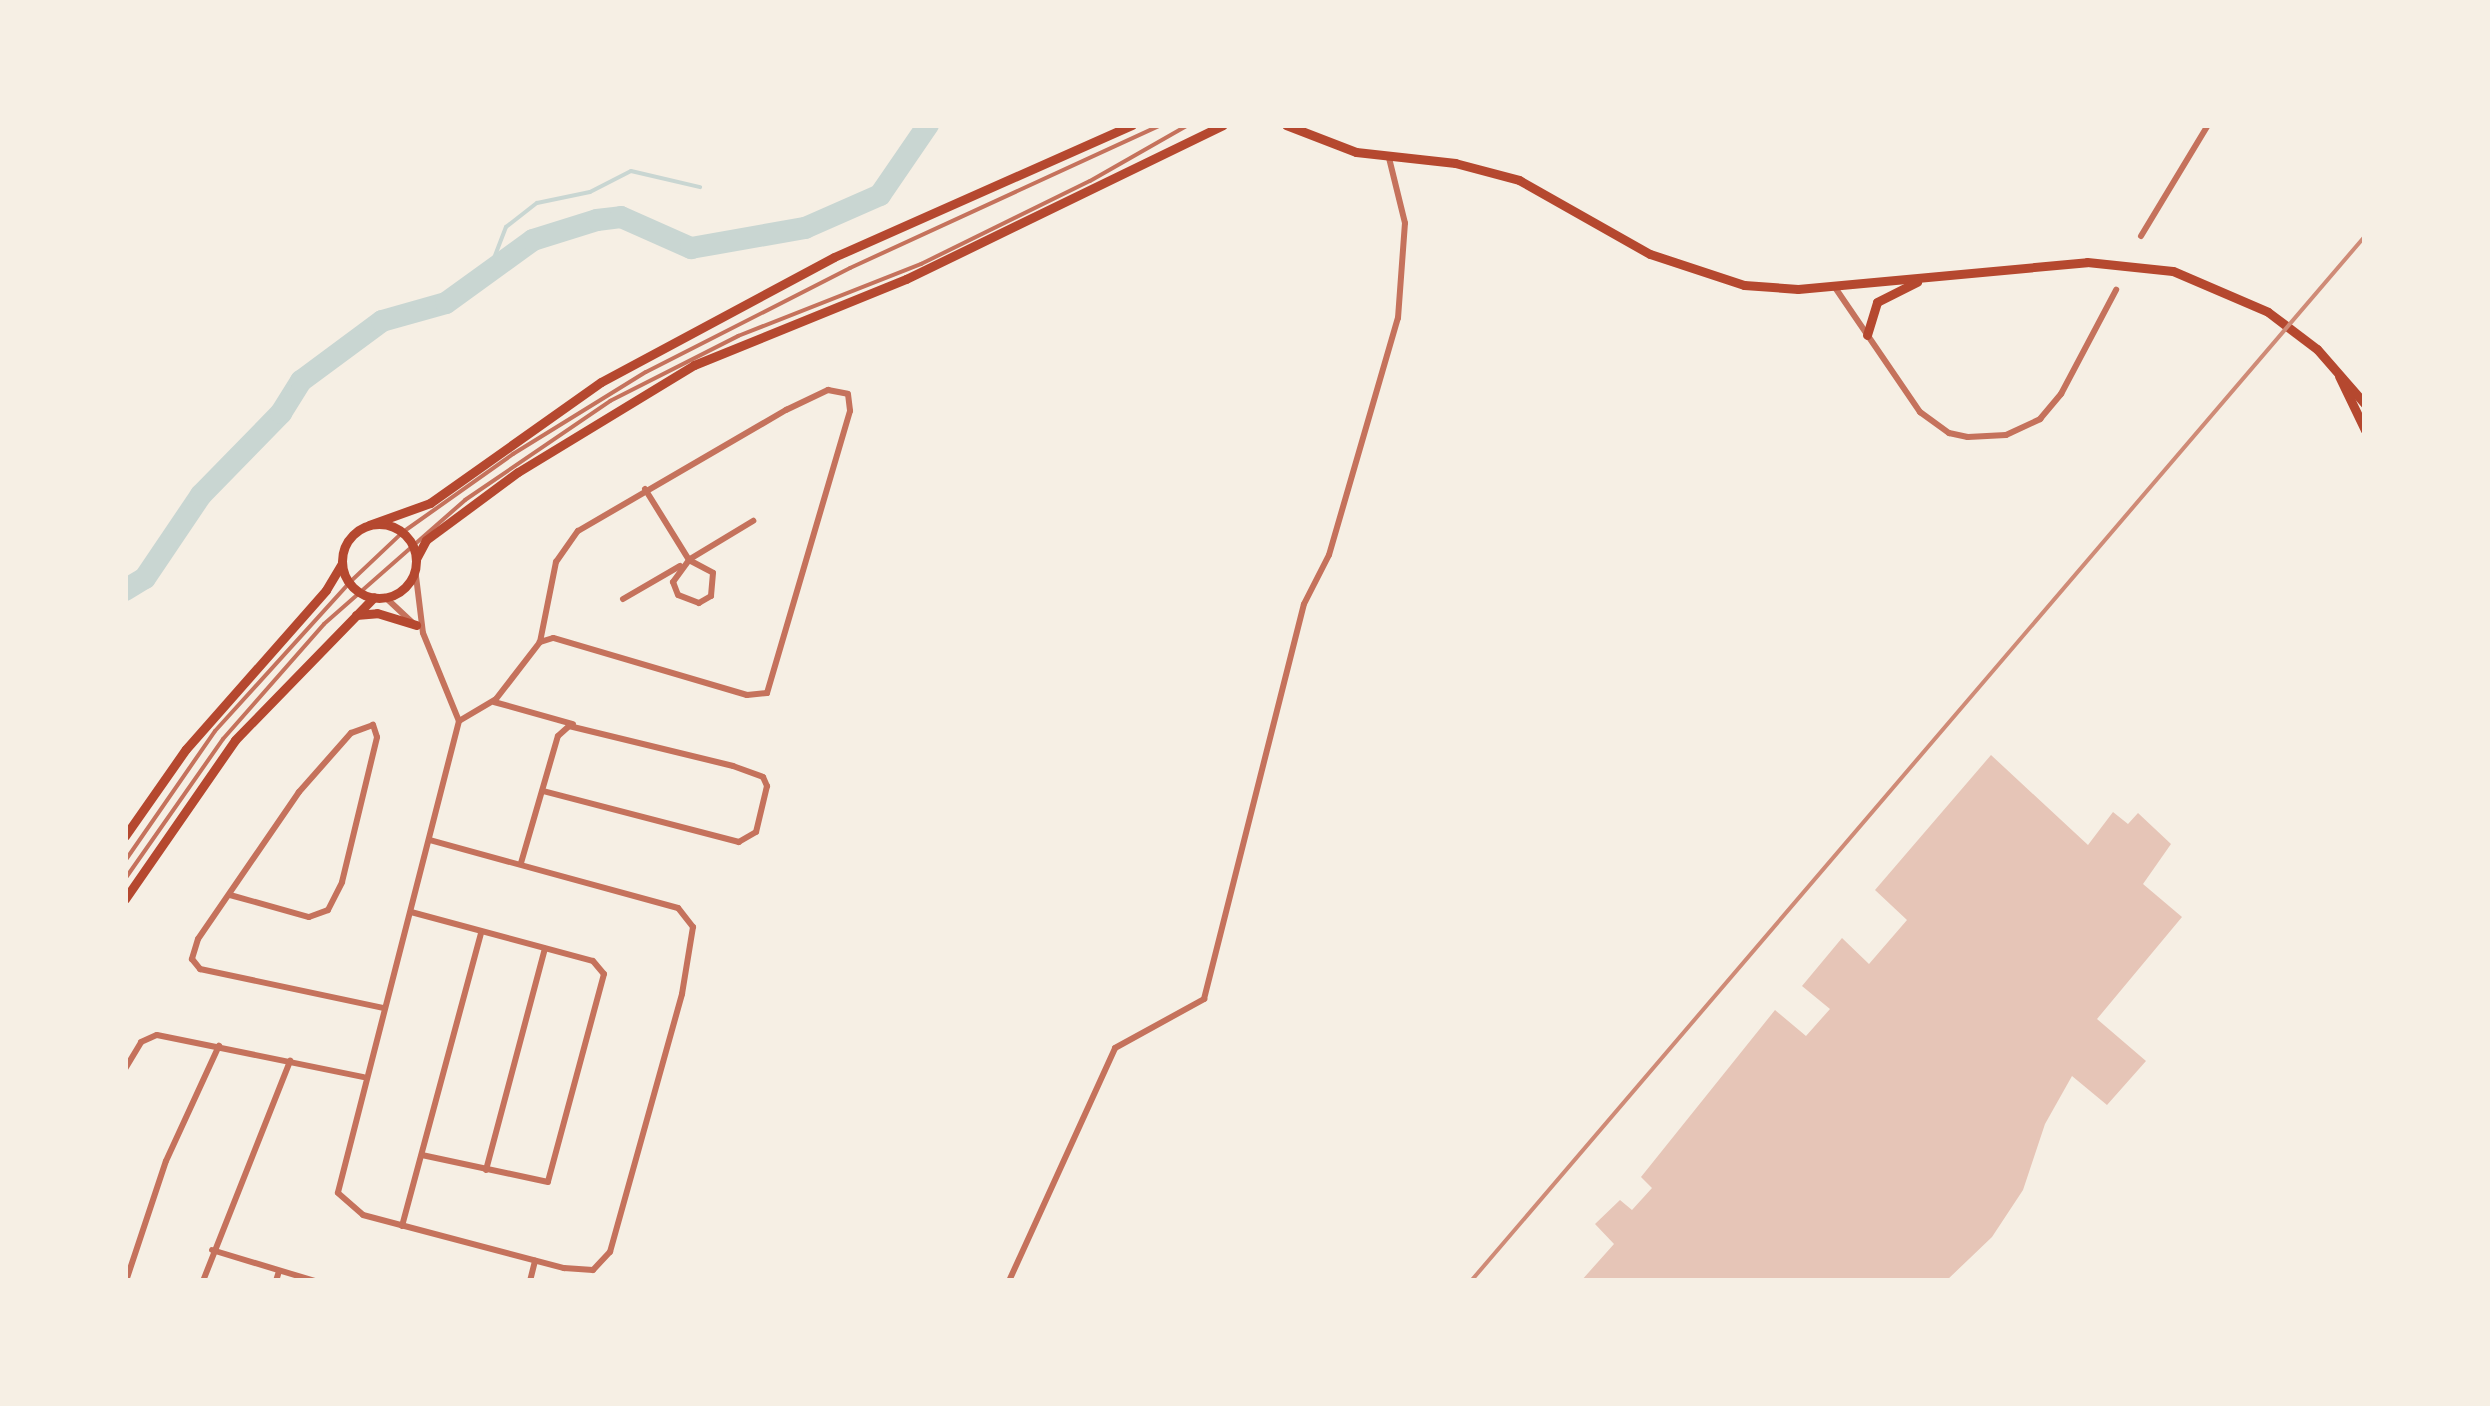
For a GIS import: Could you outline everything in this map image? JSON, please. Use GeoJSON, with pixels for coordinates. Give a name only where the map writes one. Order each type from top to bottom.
{"type":"FeatureCollection","features":[{"type":"Feature","properties":{"kind":"main road"},"geometry":{"type":"LineString","coordinates":[[125,836],[186,748],[326,590],[342,563],[348,539],[369,525],[430,502],[601,382],[834,257],[1132,125]]}},
{"type":"Feature","properties":{"kind":"main road"},"geometry":{"type":"LineString","coordinates":[[125,899],[236,740],[356,615],[380,597],[404,587],[426,540],[518,472],[694,365],[906,279],[1223,125]]}},
{"type":"Feature","properties":{"kind":"main road"},"geometry":{"type":"LineString","coordinates":[[1286,125],[1389,158],[1455,162],[1519,180],[1650,254],[1708,277],[1774,288],[1834,286],[2110,262],[2206,280],[2268,312],[2338,373],[2353,395],[2365,430]]}},
{"type":"Feature","properties":{"kind":"main road"},"geometry":{"type":"LineString","coordinates":[[1310,125],[1319,138]]}},
{"type":"Feature","properties":{"kind":"main road"},"geometry":{"type":"LineString","coordinates":[[1867,335],[1877,302],[1929,277]]}},
{"type":"Feature","properties":{"kind":"main road"},"geometry":{"type":"LineString","coordinates":[[2353,395],[2365,404]]}},
{"type":"Feature","properties":{"kind":"main road"},"geometry":{"type":"LineString","coordinates":[[369,525],[403,532],[411,542],[416,564]]}},
{"type":"Feature","properties":{"kind":"main road"},"geometry":{"type":"LineString","coordinates":[[342,563],[349,583],[358,592],[380,597]]}},
{"type":"Feature","properties":{"kind":"main road"},"geometry":{"type":"LineString","coordinates":[[356,615],[377,613],[420,629]]}},
{"type":"Feature","properties":{"kind":"street"},"geometry":{"type":"LineString","coordinates":[[2140,236],[2208,125]]}},
{"type":"Feature","properties":{"kind":"street"},"geometry":{"type":"LineString","coordinates":[[1009,1281],[1114,1048],[1204,999],[1304,604],[1329,554],[1398,318],[1405,223],[1389,158]]}},
{"type":"Feature","properties":{"kind":"street"},"geometry":{"type":"LineString","coordinates":[[1834,286],[1934,424],[1968,437],[2006,435],[2052,406],[2116,290]]}},
{"type":"Feature","properties":{"kind":"street"},"geometry":{"type":"LineString","coordinates":[[459,721],[493,702],[540,642],[562,549],[578,531],[800,403],[837,389],[850,396],[767,693],[748,695],[553,638],[540,642]]}},
{"type":"Feature","properties":{"kind":"street"},"geometry":{"type":"LineString","coordinates":[[645,489],[690,560],[708,565],[716,582],[699,603],[678,596],[674,582],[690,560]]}},
{"type":"Feature","properties":{"kind":"street"},"geometry":{"type":"LineString","coordinates":[[623,600],[754,521]]}},
{"type":"Feature","properties":{"kind":"street"},"geometry":{"type":"LineString","coordinates":[[416,564],[420,629],[459,721],[364,1077],[338,1193],[353,1211],[582,1272],[610,1252],[694,937],[678,908],[430,840]]}},
{"type":"Feature","properties":{"kind":"street"},"geometry":{"type":"LineString","coordinates":[[380,597],[420,629]]}},
{"type":"Feature","properties":{"kind":"street"},"geometry":{"type":"LineString","coordinates":[[493,702],[763,778],[766,798],[754,836],[739,842],[543,790]]}},
{"type":"Feature","properties":{"kind":"street"},"geometry":{"type":"LineString","coordinates":[[230,895],[309,917],[328,910],[342,882],[376,737],[373,725],[351,733],[299,792],[192,948],[194,965],[383,1008]]}},
{"type":"Feature","properties":{"kind":"street"},"geometry":{"type":"LineString","coordinates":[[520,863],[558,736],[576,726]]}},
{"type":"Feature","properties":{"kind":"street"},"geometry":{"type":"LineString","coordinates":[[410,912],[593,961],[604,974],[568,1126],[548,1182],[422,1155]]}},
{"type":"Feature","properties":{"kind":"street"},"geometry":{"type":"LineString","coordinates":[[402,1226],[481,933]]}},
{"type":"Feature","properties":{"kind":"street"},"geometry":{"type":"LineString","coordinates":[[486,1170],[545,949]]}},
{"type":"Feature","properties":{"kind":"street"},"geometry":{"type":"LineString","coordinates":[[125,1069],[148,1036],[219,1046],[364,1077]]}},
{"type":"Feature","properties":{"kind":"street"},"geometry":{"type":"LineString","coordinates":[[126,1281],[166,1161],[219,1046]]}},
{"type":"Feature","properties":{"kind":"street"},"geometry":{"type":"LineString","coordinates":[[202,1281],[290,1062]]}},
{"type":"Feature","properties":{"kind":"street"},"geometry":{"type":"LineString","coordinates":[[212,1250],[315,1281]]}},
{"type":"Feature","properties":{"kind":"street"},"geometry":{"type":"LineString","coordinates":[[530,1281],[534,1261]]}},
{"type":"Feature","properties":{"kind":"street"},"geometry":{"type":"LineString","coordinates":[[276,1281],[279,1271]]}},
{"type":"Feature","properties":{"kind":"lane"},"geometry":{"type":"LineString","coordinates":[[125,861],[216,731],[349,583],[403,532],[646,372],[850,268],[1161,125]]}},
{"type":"Feature","properties":{"kind":"lane"},"geometry":{"type":"LineString","coordinates":[[125,879],[223,739],[358,592],[411,542],[610,401],[738,336],[921,264],[1090,182],[1188,125]]}},
{"type":"Feature","properties":{"kind":"building"},"geometry":{"type":"Polygon","coordinates":[[[1991,755],[2088,845],[2113,812],[2128,824],[2138,813],[2171,844],[2143,884],[2182,917],[2097,1019],[2146,1061],[2107,1105],[2072,1076],[2045,1124],[2023,1190],[1992,1237],[1946,1281],[1581,1281],[1614,1244],[1595,1224],[1620,1200],[1632,1210],[1652,1188],[1641,1177],[1775,1010],[1806,1036],[1830,1009],[1802,986],[1842,938],[1869,964],[1907,920],[1875,890],[1991,755]]]}},
{"type":"Feature","properties":{"kind":"waterway"},"geometry":{"type":"LineString","coordinates":[[125,590],[145,578],[201,495],[281,413],[301,381],[382,321],[446,303],[533,240],[597,220],[621,217],[691,248],[805,228],[880,195],[928,125]]}},
{"type":"Feature","properties":{"kind":"waterway"},"geometry":{"type":"LineString","coordinates":[[486,279],[506,227],[537,203],[590,192],[631,171],[700,187]]}},
{"type":"Feature","properties":{"kind":"railway"},"geometry":{"type":"LineString","coordinates":[[1471,1281],[2365,236]]}}]}
